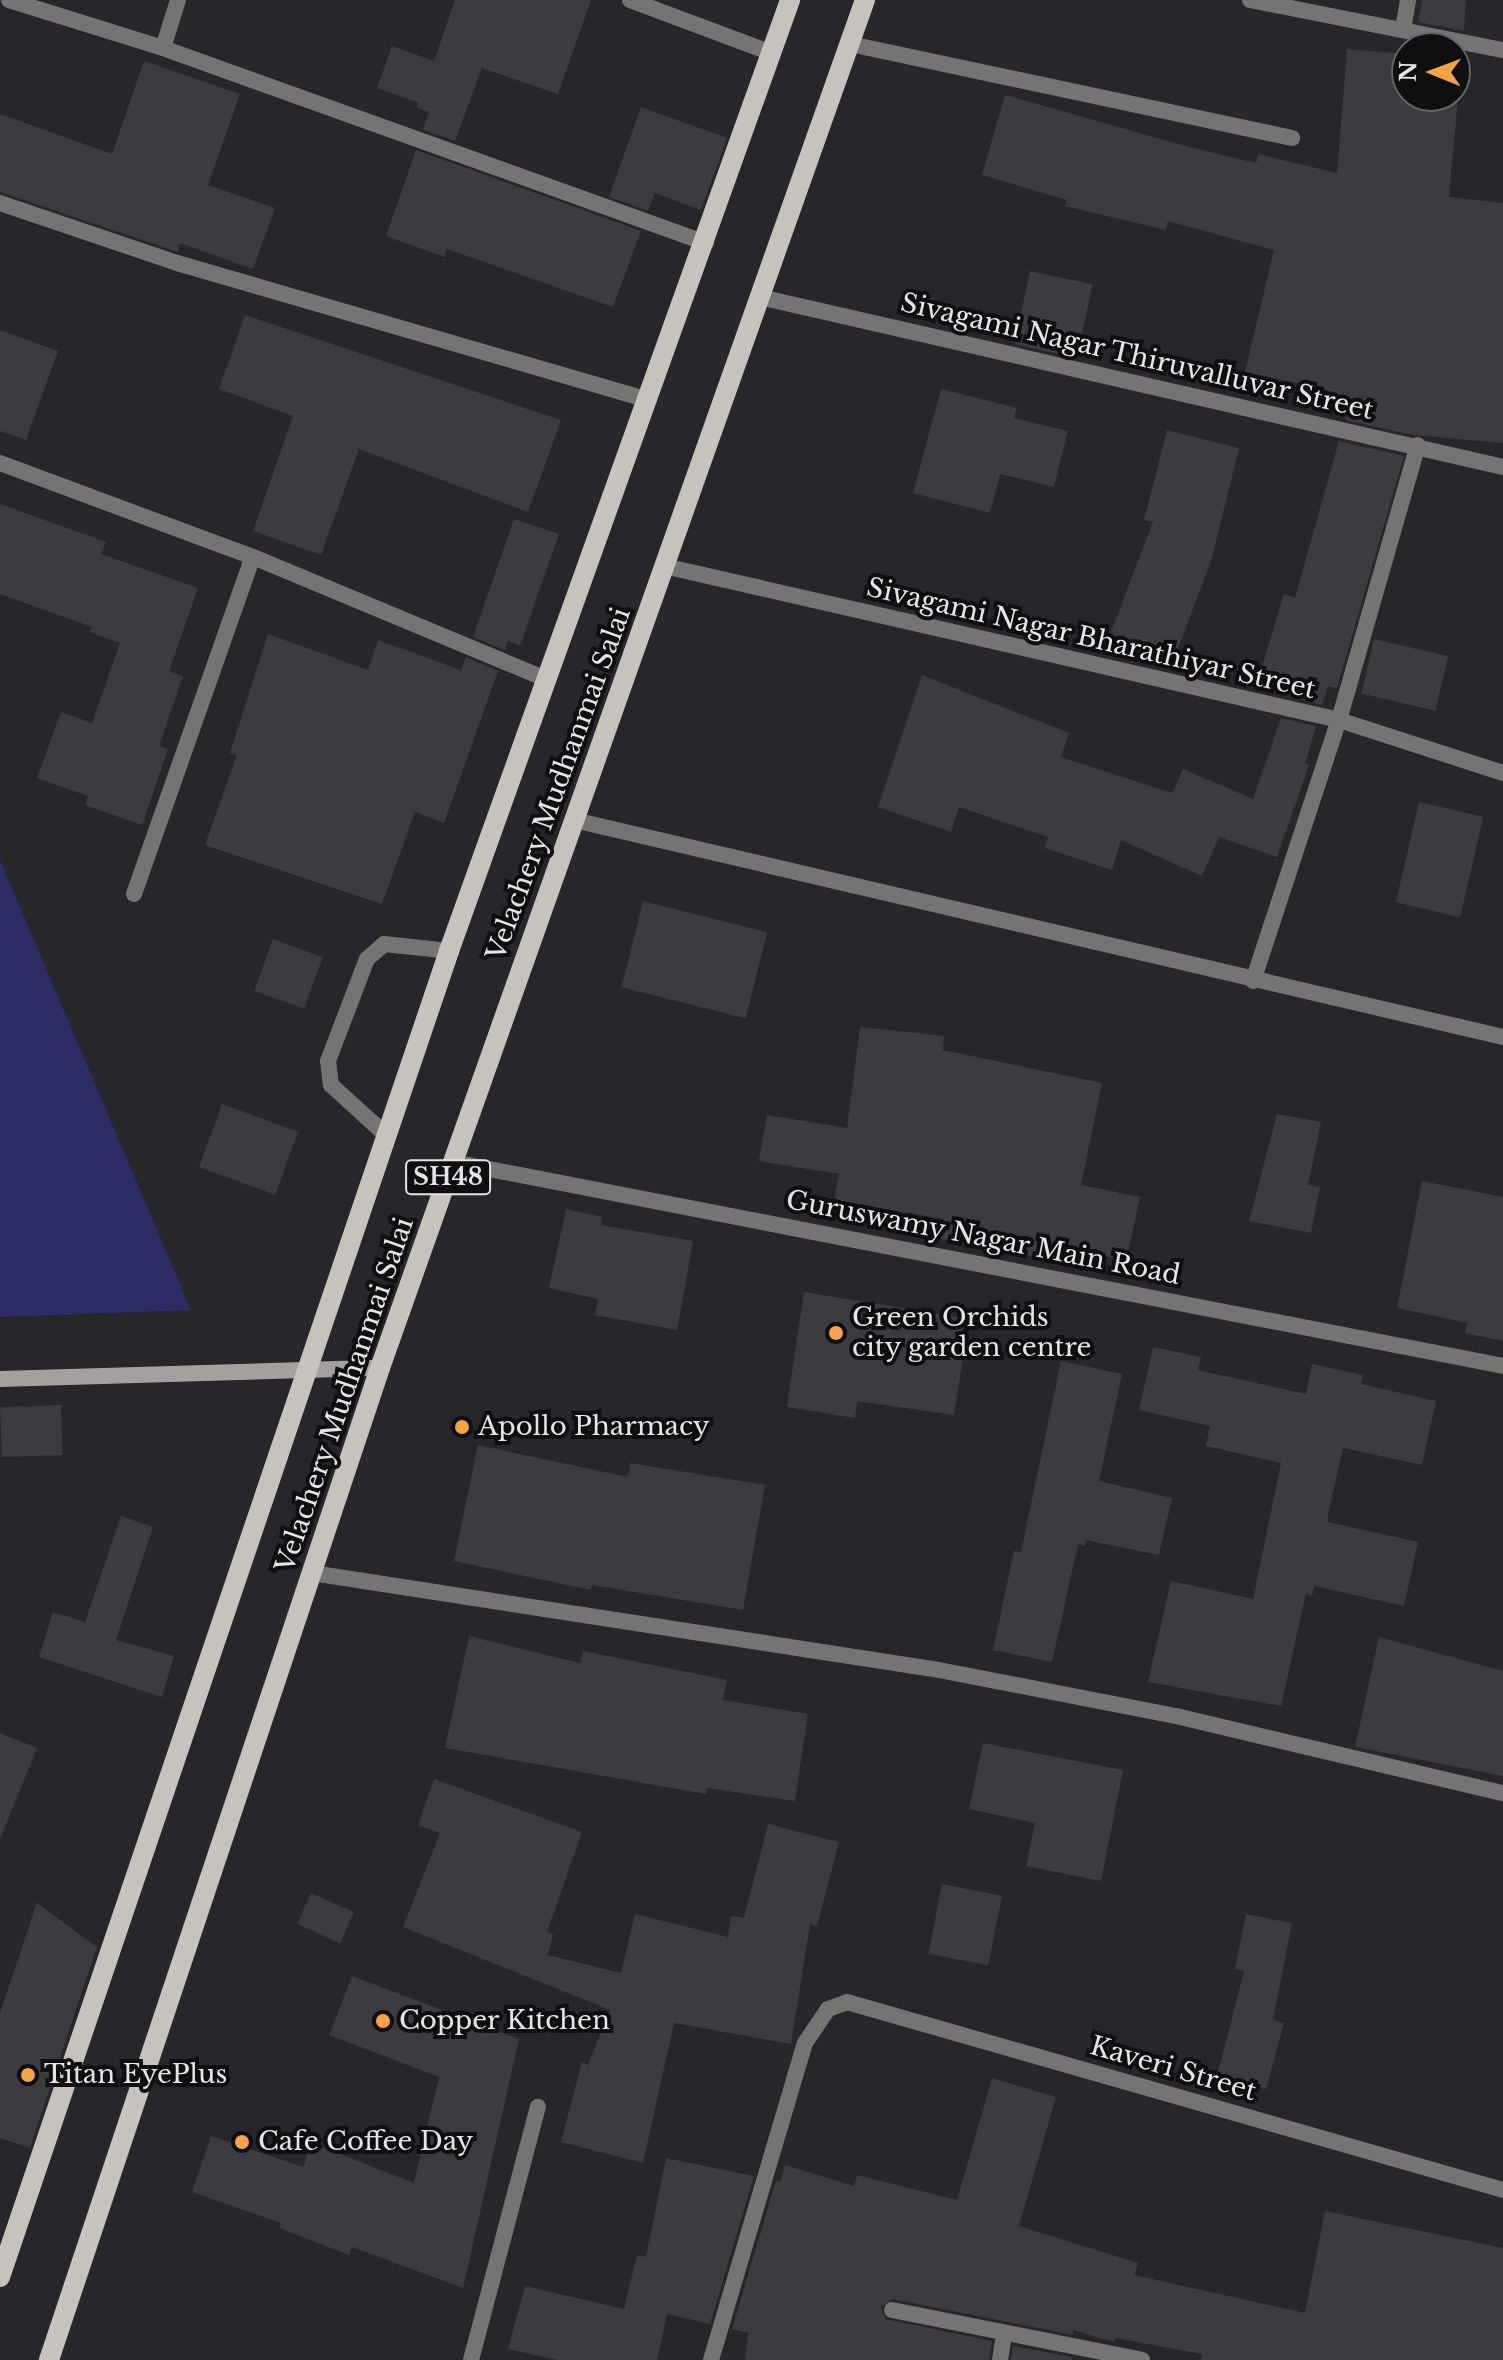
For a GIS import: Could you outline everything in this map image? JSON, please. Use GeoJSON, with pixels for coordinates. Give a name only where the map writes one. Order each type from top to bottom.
{"type":"FeatureCollection","features":[{"type":"Feature","properties":{"kind":"main road","name":"Velachery Mudhanmai Salai"},"geometry":{"type":"LineString","coordinates":[[0,2277],[449,951],[544,678],[706,243],[790,0]]}},
{"type":"Feature","properties":{"kind":"main road","name":"Velachery Mudhanmai Salai"},"geometry":{"type":"LineString","coordinates":[[49,2360],[380,1368],[865,0]]}},
{"type":"Feature","properties":{"kind":"street"},"geometry":{"type":"LineString","coordinates":[[9,0],[163,48],[706,243]]}},
{"type":"Feature","properties":{"kind":"street"},"geometry":{"type":"LineString","coordinates":[[163,48],[178,0]]}},
{"type":"Feature","properties":{"kind":"street"},"geometry":{"type":"LineString","coordinates":[[630,0],[772,53]]}},
{"type":"Feature","properties":{"kind":"street"},"geometry":{"type":"LineString","coordinates":[[1250,0],[1503,50]]}},
{"type":"Feature","properties":{"kind":"street"},"geometry":{"type":"LineString","coordinates":[[1403,29],[1408,0]]}},
{"type":"Feature","properties":{"kind":"street"},"geometry":{"type":"LineString","coordinates":[[850,44],[1292,138]]}},
{"type":"Feature","properties":{"kind":"street"},"geometry":{"type":"LineString","coordinates":[[0,203],[177,263],[648,400]]}},
{"type":"Feature","properties":{"kind":"street","name":"Sivagami Nagar Thiruvalluvar Street"},"geometry":{"type":"LineString","coordinates":[[760,297],[1418,445],[1503,467]]}},
{"type":"Feature","properties":{"kind":"street"},"geometry":{"type":"LineString","coordinates":[[1253,981],[1339,720],[1418,445]]}},
{"type":"Feature","properties":{"kind":"street"},"geometry":{"type":"LineString","coordinates":[[0,463],[253,557],[544,678]]}},
{"type":"Feature","properties":{"kind":"street"},"geometry":{"type":"LineString","coordinates":[[134,894],[253,557]]}},
{"type":"Feature","properties":{"kind":"street","name":"Sivagami Nagar Bharathiyar Street"},"geometry":{"type":"LineString","coordinates":[[664,566],[1339,720],[1503,773]]}},
{"type":"Feature","properties":{"kind":"street"},"geometry":{"type":"LineString","coordinates":[[574,820],[1503,1037]]}},
{"type":"Feature","properties":{"kind":"street"},"geometry":{"type":"LineString","coordinates":[[386,1135],[331,1085],[328,1061],[367,959],[384,944],[449,951]]}},
{"type":"Feature","properties":{"kind":"street","name":"Guruswamy Nagar Main Road"},"geometry":{"type":"LineString","coordinates":[[453,1162],[1503,1366]]}},
{"type":"Feature","properties":{"kind":"street"},"geometry":{"type":"LineString","coordinates":[[0,1379],[380,1368]]}},
{"type":"Feature","properties":{"kind":"street"},"geometry":{"type":"LineString","coordinates":[[312,1573],[939,1670],[1176,1716],[1503,1793]]}},
{"type":"Feature","properties":{"kind":"street","name":"Kaveri Street"},"geometry":{"type":"LineString","coordinates":[[711,2360],[805,2043],[828,2009],[847,2002],[876,2007],[1503,2190]]}},
{"type":"Feature","properties":{"kind":"street"},"geometry":{"type":"LineString","coordinates":[[471,2360],[538,2107]]}},
{"type":"Feature","properties":{"kind":"street"},"geometry":{"type":"LineString","coordinates":[[892,2310],[1142,2360]]}},
{"type":"Feature","properties":{"kind":"street"},"geometry":{"type":"LineString","coordinates":[[1000,2360],[1004,2334]]}},
{"type":"Feature","properties":{"kind":"shaded area"},"geometry":{"type":"Polygon","coordinates":[[[0,860],[191,1310],[0,1317],[0,860]]]}},
{"type":"Feature","properties":{"kind":"building"},"geometry":{"type":"Polygon","coordinates":[[[455,0],[591,0],[558,94],[482,68],[455,141],[423,130],[429,112],[417,108],[419,103],[377,88],[392,46],[434,61],[455,0]]]}},
{"type":"Feature","properties":{"kind":"building"},"geometry":{"type":"Polygon","coordinates":[[[1422,0],[1466,0],[1464,31],[1418,22],[1422,0]]]}},
{"type":"Feature","properties":{"kind":"building"},"geometry":{"type":"Polygon","coordinates":[[[1347,49],[1391,53],[1391,112],[1457,112],[1449,197],[1503,203],[1503,443],[1413,435],[1345,420],[1348,413],[1326,408],[1330,391],[1245,372],[1274,250],[1168,221],[1166,230],[1065,206],[1067,200],[982,175],[1005,95],[1256,163],[1258,154],[1337,173],[1347,49]]]}},
{"type":"Feature","properties":{"kind":"building"},"geometry":{"type":"Polygon","coordinates":[[[144,61],[240,94],[208,185],[275,208],[253,269],[180,243],[178,252],[0,192],[0,114],[112,154],[144,61]]]}},
{"type":"Feature","properties":{"kind":"building"},"geometry":{"type":"Polygon","coordinates":[[[641,107],[727,138],[701,210],[655,193],[648,211],[609,197],[641,107]]]}},
{"type":"Feature","properties":{"kind":"building"},"geometry":{"type":"Polygon","coordinates":[[[416,150],[641,231],[613,307],[447,249],[444,257],[386,236],[416,150]]]}},
{"type":"Feature","properties":{"kind":"building"},"geometry":{"type":"Polygon","coordinates":[[[1030,271],[1093,284],[1077,358],[1014,344],[1030,271]]]}},
{"type":"Feature","properties":{"kind":"building"},"geometry":{"type":"Polygon","coordinates":[[[245,315],[561,420],[528,512],[359,449],[321,555],[253,531],[293,416],[219,389],[245,315]]]}},
{"type":"Feature","properties":{"kind":"building"},"geometry":{"type":"Polygon","coordinates":[[[0,330],[58,351],[26,440],[0,431],[0,330]]]}},
{"type":"Feature","properties":{"kind":"building"},"geometry":{"type":"Polygon","coordinates":[[[941,389],[1017,408],[1014,418],[1068,431],[1054,487],[1000,474],[990,513],[913,493],[941,389]]]}},
{"type":"Feature","properties":{"kind":"building"},"geometry":{"type":"Polygon","coordinates":[[[1167,430],[1239,448],[1212,558],[1170,670],[1104,650],[1153,522],[1144,520],[1167,430]]]}},
{"type":"Feature","properties":{"kind":"building"},"geometry":{"type":"Polygon","coordinates":[[[1339,441],[1404,456],[1337,688],[1328,686],[1322,705],[1256,687],[1284,594],[1295,598],[1339,441]]]}},
{"type":"Feature","properties":{"kind":"building"},"geometry":{"type":"Polygon","coordinates":[[[0,504],[106,542],[101,554],[198,588],[169,671],[183,676],[159,746],[168,749],[142,825],[85,805],[88,796],[37,778],[61,712],[92,723],[120,643],[90,632],[92,627],[0,594],[0,504]]]}},
{"type":"Feature","properties":{"kind":"building"},"geometry":{"type":"Polygon","coordinates":[[[514,519],[559,534],[520,646],[508,641],[505,650],[473,637],[514,519]]]}},
{"type":"Feature","properties":{"kind":"building"},"geometry":{"type":"Polygon","coordinates":[[[268,634],[368,670],[378,640],[461,670],[466,657],[498,671],[444,823],[415,812],[382,904],[205,845],[237,755],[230,753],[268,634]]]}},
{"type":"Feature","properties":{"kind":"building"},"geometry":{"type":"Polygon","coordinates":[[[1374,639],[1448,656],[1435,711],[1361,694],[1374,639]]]}},
{"type":"Feature","properties":{"kind":"building"},"geometry":{"type":"Polygon","coordinates":[[[922,675],[1069,733],[1061,757],[1172,793],[1183,769],[1253,799],[1281,718],[1316,726],[1305,764],[1309,765],[1277,857],[1219,837],[1202,876],[1121,840],[1112,870],[1045,848],[1048,837],[959,807],[951,832],[878,807],[922,675]]]}},
{"type":"Feature","properties":{"kind":"building"},"geometry":{"type":"Polygon","coordinates":[[[1419,802],[1483,817],[1460,917],[1396,902],[1419,802]]]}},
{"type":"Feature","properties":{"kind":"building"},"geometry":{"type":"Polygon","coordinates":[[[643,901],[767,932],[746,1018],[621,987],[643,901]]]}},
{"type":"Feature","properties":{"kind":"building"},"geometry":{"type":"Polygon","coordinates":[[[273,939],[323,957],[304,1009],[254,991],[273,939]]]}},
{"type":"Feature","properties":{"kind":"building"},"geometry":{"type":"Polygon","coordinates":[[[860,1027],[944,1036],[943,1050],[1102,1083],[1081,1185],[1140,1197],[1126,1261],[1063,1247],[1060,1262],[941,1239],[944,1219],[834,1201],[839,1174],[759,1161],[767,1115],[847,1128],[860,1027]]]}},
{"type":"Feature","properties":{"kind":"building"},"geometry":{"type":"Polygon","coordinates":[[[222,1104],[298,1132],[275,1195],[199,1167],[222,1104]]]}},
{"type":"Feature","properties":{"kind":"building"},"geometry":{"type":"Polygon","coordinates":[[[1277,1114],[1321,1122],[1308,1185],[1320,1187],[1311,1233],[1249,1221],[1277,1114]]]}},
{"type":"Feature","properties":{"kind":"building"},"geometry":{"type":"Polygon","coordinates":[[[1422,1181],[1503,1197],[1503,1341],[1465,1333],[1467,1323],[1397,1308],[1422,1181]]]}},
{"type":"Feature","properties":{"kind":"building"},"geometry":{"type":"Polygon","coordinates":[[[566,1209],[602,1217],[601,1225],[693,1241],[677,1330],[595,1315],[598,1299],[549,1288],[566,1209]]]}},
{"type":"Feature","properties":{"kind":"building"},"geometry":{"type":"Polygon","coordinates":[[[804,1292],[969,1319],[954,1415],[857,1401],[855,1418],[787,1407],[804,1292]]]}},
{"type":"Feature","properties":{"kind":"building"},"geometry":{"type":"Polygon","coordinates":[[[1153,1347],[1201,1357],[1198,1370],[1306,1394],[1312,1364],[1363,1375],[1361,1384],[1436,1401],[1422,1465],[1343,1448],[1328,1515],[1328,1522],[1418,1542],[1404,1606],[1314,1586],[1312,1596],[1306,1594],[1281,1706],[1148,1682],[1171,1581],[1253,1599],[1281,1463],[1206,1446],[1210,1426],[1139,1410],[1153,1347]]]}},
{"type":"Feature","properties":{"kind":"building"},"geometry":{"type":"Polygon","coordinates":[[[1061,1361],[1122,1374],[1099,1481],[1172,1498],[1159,1555],[1086,1540],[1085,1546],[1078,1544],[1052,1662],[993,1650],[1014,1551],[1021,1552],[1061,1361]]]}},
{"type":"Feature","properties":{"kind":"building"},"geometry":{"type":"Polygon","coordinates":[[[61,1405],[63,1455],[2,1457],[0,1407],[61,1405]]]}},
{"type":"Feature","properties":{"kind":"building"},"geometry":{"type":"Polygon","coordinates":[[[478,1445],[628,1477],[630,1463],[765,1485],[743,1610],[592,1585],[591,1590],[454,1561],[478,1445]]]}},
{"type":"Feature","properties":{"kind":"building"},"geometry":{"type":"Polygon","coordinates":[[[121,1516],[153,1527],[116,1640],[174,1656],[162,1697],[39,1657],[53,1612],[85,1622],[121,1516]]]}},
{"type":"Feature","properties":{"kind":"building"},"geometry":{"type":"Polygon","coordinates":[[[469,1636],[580,1663],[583,1651],[727,1680],[723,1700],[808,1714],[795,1801],[707,1788],[706,1794],[445,1748],[469,1636]]]}},
{"type":"Feature","properties":{"kind":"building"},"geometry":{"type":"Polygon","coordinates":[[[1379,1637],[1503,1671],[1503,1776],[1355,1747],[1379,1637]]]}},
{"type":"Feature","properties":{"kind":"building"},"geometry":{"type":"Polygon","coordinates":[[[0,1733],[37,1748],[1,1837],[0,1837],[0,1733]]]}},
{"type":"Feature","properties":{"kind":"building"},"geometry":{"type":"Polygon","coordinates":[[[983,1743],[1123,1770],[1101,1881],[1026,1866],[1035,1823],[969,1809],[983,1743]]]}},
{"type":"Feature","properties":{"kind":"building"},"geometry":{"type":"Polygon","coordinates":[[[434,1779],[582,1832],[547,1932],[553,1934],[548,1955],[621,1973],[635,1914],[728,1937],[731,1916],[744,1918],[768,1824],[839,1842],[817,1926],[810,1924],[791,2044],[674,2023],[643,2163],[561,2142],[582,2062],[588,2065],[610,2010],[403,1927],[440,1833],[418,1825],[434,1779]]]}},
{"type":"Feature","properties":{"kind":"building"},"geometry":{"type":"Polygon","coordinates":[[[942,1884],[1002,1896],[988,1965],[928,1954],[942,1884]]]}},
{"type":"Feature","properties":{"kind":"building"},"geometry":{"type":"Polygon","coordinates":[[[311,1893],[354,1912],[340,1943],[297,1924],[311,1893]]]}},
{"type":"Feature","properties":{"kind":"building","name":"Titan EyePlus"},"geometry":{"type":"Polygon","coordinates":[[[37,1903],[97,1947],[30,2148],[0,2138],[0,2013],[37,1903]]]}},
{"type":"Feature","properties":{"kind":"building"},"geometry":{"type":"Polygon","coordinates":[[[1246,1914],[1292,1923],[1273,2020],[1284,2023],[1266,2089],[1217,2076],[1244,1971],[1235,1969],[1246,1914]]]}},
{"type":"Feature","properties":{"kind":"building"},"geometry":{"type":"Polygon","coordinates":[[[352,1976],[519,2039],[463,2288],[352,2247],[349,2255],[279,2228],[281,2223],[192,2192],[211,2136],[303,2167],[312,2143],[414,2183],[439,2077],[329,2035],[352,1976]]]}},
{"type":"Feature","properties":{"kind":"building"},"geometry":{"type":"Polygon","coordinates":[[[992,2078],[1056,2097],[1019,2226],[1138,2263],[1134,2275],[1305,2313],[1325,2211],[1503,2248],[1503,2360],[1201,2360],[1202,2354],[1115,2338],[1114,2342],[1073,2330],[1073,2335],[893,2299],[881,2307],[885,2319],[992,2341],[989,2360],[745,2360],[748,2333],[732,2329],[776,2181],[780,2182],[785,2165],[854,2186],[857,2175],[957,2200],[992,2078]]]}},
{"type":"Feature","properties":{"kind":"building"},"geometry":{"type":"Polygon","coordinates":[[[666,2158],[754,2176],[710,2324],[667,2314],[657,2360],[557,2360],[508,2349],[525,2286],[624,2309],[637,2255],[646,2257],[666,2158]]]}},
{"type":"Feature","properties":{"kind":"building"},"geometry":{"type":"Polygon","coordinates":[[[1013,2346],[1072,2357],[1072,2360],[1011,2360],[1013,2346]]]}},
{"type":"Feature","properties":{"kind":"place","name":"Green Orchids city garden centre"},"geometry":{"type":"Point","coordinates":[836,1333]}},
{"type":"Feature","properties":{"kind":"place","name":"Apollo Pharmacy"},"geometry":{"type":"Point","coordinates":[462,1427]}},
{"type":"Feature","properties":{"kind":"place","name":"Copper Kitchen"},"geometry":{"type":"Point","coordinates":[383,2021]}},
{"type":"Feature","properties":{"kind":"place","name":"Titan EyePlus"},"geometry":{"type":"Point","coordinates":[28,2075]}},
{"type":"Feature","properties":{"kind":"place","name":"Cafe Coffee Day"},"geometry":{"type":"Point","coordinates":[242,2142]}}]}
